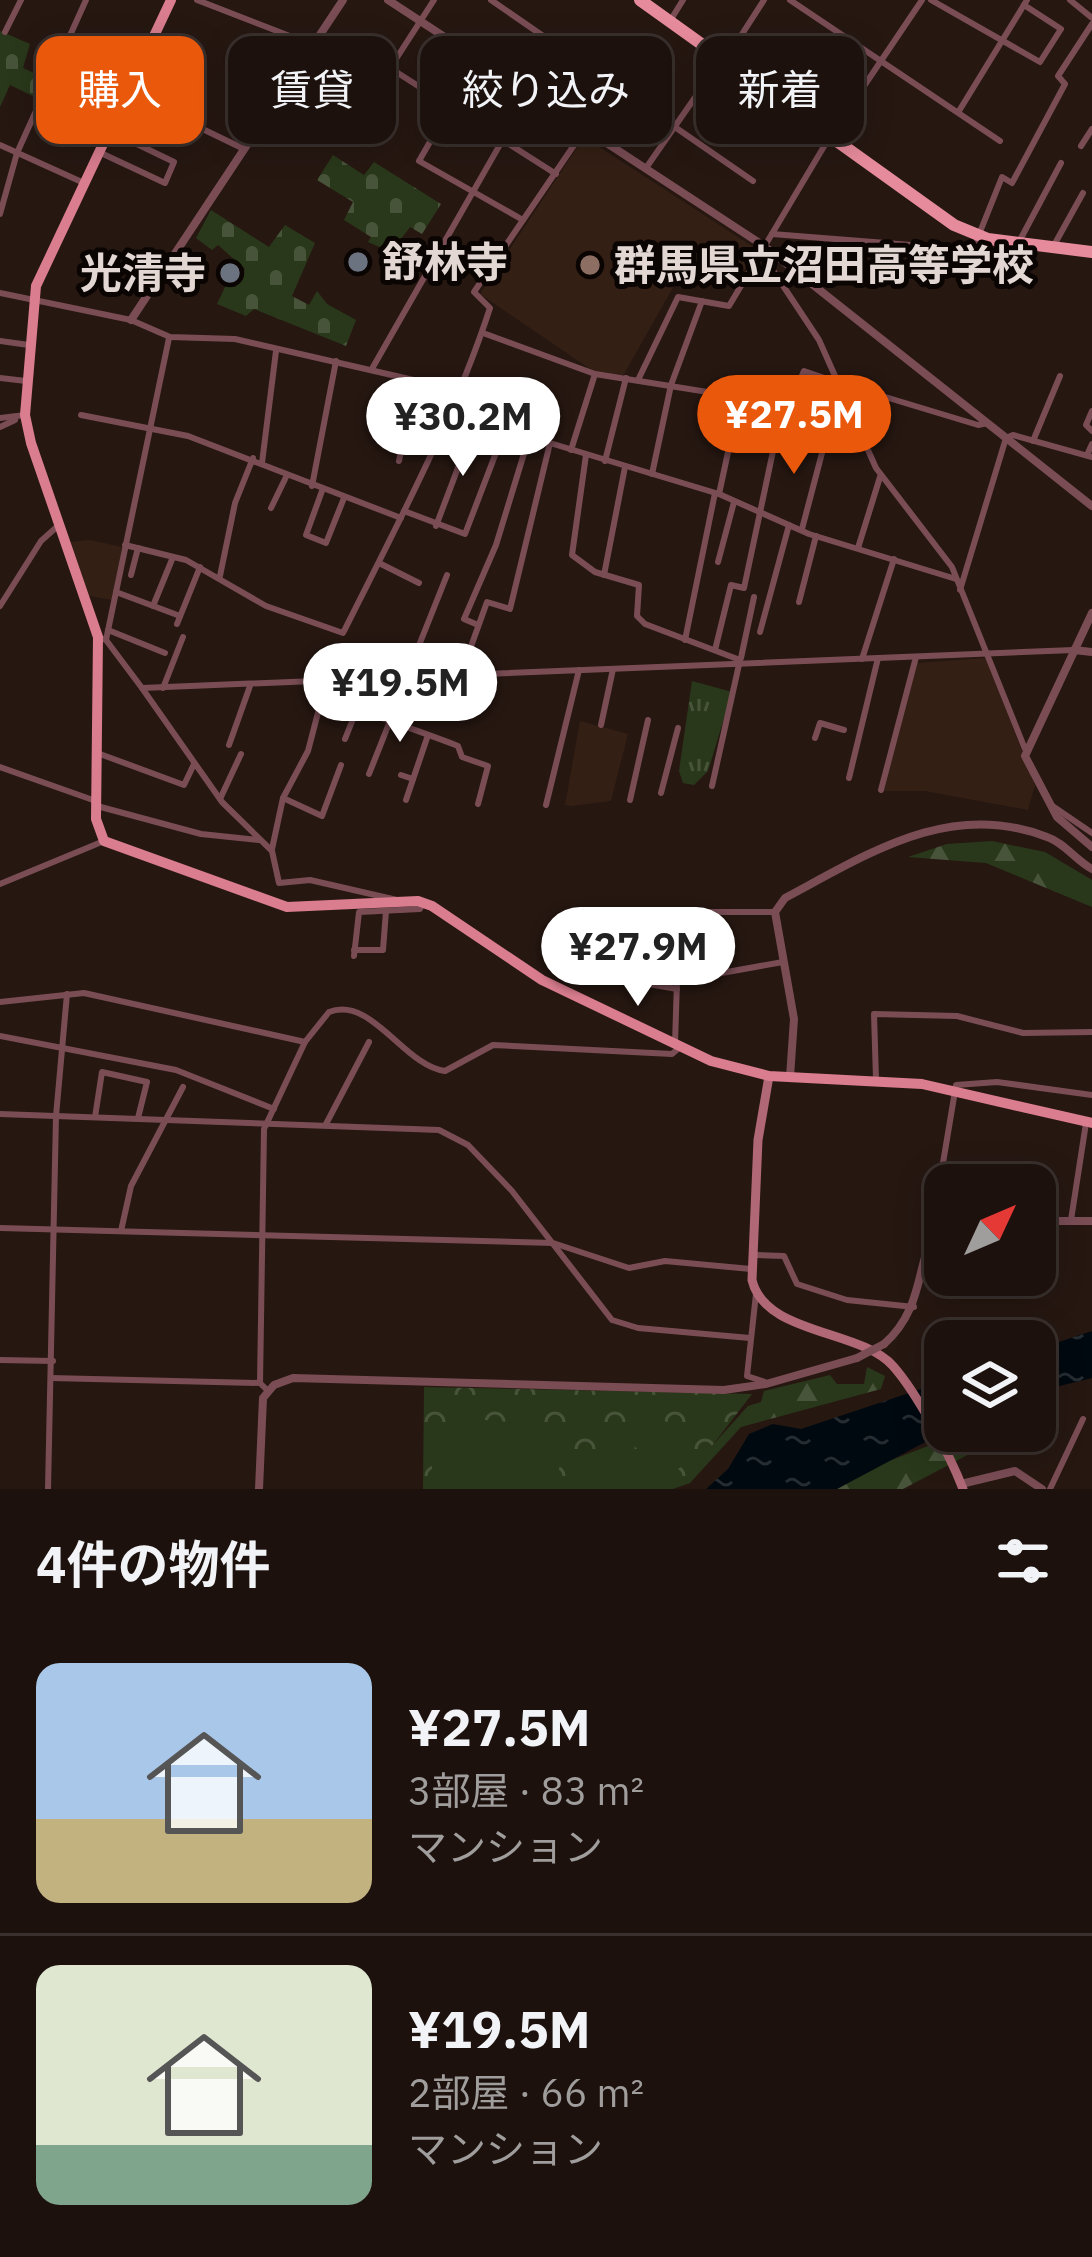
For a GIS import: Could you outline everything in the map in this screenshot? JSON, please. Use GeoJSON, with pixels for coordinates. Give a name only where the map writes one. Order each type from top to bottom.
{"type":"FeatureCollection","features":[{"type":"Feature","properties":{"kind":"highway"},"geometry":{"type":"LineString","coordinates":[[640,0],[696,39]]}},
{"type":"Feature","properties":{"kind":"highway"},"geometry":{"type":"LineString","coordinates":[[838,144],[983,238],[1092,251]]}},
{"type":"Feature","properties":{"kind":"main road"},"geometry":{"type":"LineString","coordinates":[[154,36],[171,0]]}},
{"type":"Feature","properties":{"kind":"main road"},"geometry":{"type":"LineString","coordinates":[[103,144],[33,296],[21,416],[104,636],[97,804],[97,829],[104,841],[287,907],[423,903],[542,980],[677,1047],[769,1076],[955,1092],[1089,1123]]}},
{"type":"Feature","properties":{"kind":"main road"},"geometry":{"type":"LineString","coordinates":[[769,1076],[758,1140],[756,1294],[784,1314],[895,1368],[962,1486]]}},
{"type":"Feature","properties":{"kind":"street"},"geometry":{"type":"LineString","coordinates":[[5,32],[21,0]]}},
{"type":"Feature","properties":{"kind":"street"},"geometry":{"type":"LineString","coordinates":[[197,0],[290,36]]}},
{"type":"Feature","properties":{"kind":"street"},"geometry":{"type":"LineString","coordinates":[[319,36],[343,0]]}},
{"type":"Feature","properties":{"kind":"street"},"geometry":{"type":"LineString","coordinates":[[388,0],[446,36]]}},
{"type":"Feature","properties":{"kind":"street"},"geometry":{"type":"LineString","coordinates":[[396,59],[434,0]]}},
{"type":"Feature","properties":{"kind":"street"},"geometry":{"type":"LineString","coordinates":[[491,0],[753,182]]}},
{"type":"Feature","properties":{"kind":"street"},"geometry":{"type":"LineString","coordinates":[[670,21],[683,0]]}},
{"type":"Feature","properties":{"kind":"street"},"geometry":{"type":"LineString","coordinates":[[739,36],[764,0]]}},
{"type":"Feature","properties":{"kind":"street"},"geometry":{"type":"LineString","coordinates":[[790,0],[959,111],[963,121],[1000,141]]}},
{"type":"Feature","properties":{"kind":"street"},"geometry":{"type":"LineString","coordinates":[[864,89],[926,0],[1003,40],[1040,62],[1061,29],[1026,3],[1003,40],[959,111]]}},
{"type":"Feature","properties":{"kind":"street"},"geometry":{"type":"LineString","coordinates":[[772,234],[949,248],[983,238],[1002,177],[1012,183],[1065,84],[1058,76],[1092,21],[1070,0]]}},
{"type":"Feature","properties":{"kind":"street"},"geometry":{"type":"LineString","coordinates":[[67,36],[81,1]]}},
{"type":"Feature","properties":{"kind":"street"},"geometry":{"type":"LineString","coordinates":[[646,169],[696,97]]}},
{"type":"Feature","properties":{"kind":"street"},"geometry":{"type":"LineString","coordinates":[[0,214],[17,153],[36,109]]}},
{"type":"Feature","properties":{"kind":"street"},"geometry":{"type":"LineString","coordinates":[[204,128],[244,149]]}},
{"type":"Feature","properties":{"kind":"street"},"geometry":{"type":"LineString","coordinates":[[1081,146],[1092,129]]}},
{"type":"Feature","properties":{"kind":"street"},"geometry":{"type":"LineString","coordinates":[[99,152],[165,183],[173,162],[138,144]]}},
{"type":"Feature","properties":{"kind":"street"},"geometry":{"type":"LineString","coordinates":[[131,320],[247,144]]}},
{"type":"Feature","properties":{"kind":"street"},"geometry":{"type":"LineString","coordinates":[[429,144],[419,160],[525,221]]}},
{"type":"Feature","properties":{"kind":"street"},"geometry":{"type":"LineString","coordinates":[[373,367],[501,144]]}},
{"type":"Feature","properties":{"kind":"street"},"geometry":{"type":"LineString","coordinates":[[509,144],[556,174]]}},
{"type":"Feature","properties":{"kind":"street"},"geometry":{"type":"LineString","coordinates":[[125,545],[200,567],[266,605],[343,633],[402,514],[482,332],[490,308],[474,292],[575,144]]}},
{"type":"Feature","properties":{"kind":"street"},"geometry":{"type":"LineString","coordinates":[[608,144],[764,246],[1092,506]]}},
{"type":"Feature","properties":{"kind":"street"},"geometry":{"type":"LineString","coordinates":[[639,378],[678,297],[730,306],[825,144]]}},
{"type":"Feature","properties":{"kind":"street"},"geometry":{"type":"LineString","coordinates":[[0,146],[84,183]]}},
{"type":"Feature","properties":{"kind":"street"},"geometry":{"type":"LineString","coordinates":[[1018,243],[1061,163]]}},
{"type":"Feature","properties":{"kind":"street"},"geometry":{"type":"LineString","coordinates":[[1052,248],[1083,193]]}},
{"type":"Feature","properties":{"kind":"street"},"geometry":{"type":"LineString","coordinates":[[764,246],[772,270],[819,340],[880,475],[944,553],[1050,805],[1092,847]]}},
{"type":"Feature","properties":{"kind":"street"},"geometry":{"type":"LineString","coordinates":[[0,293],[33,296],[131,320],[170,337],[226,338],[373,367],[415,383],[457,390],[484,399],[530,434],[550,443],[717,494],[816,536],[956,579]]}},
{"type":"Feature","properties":{"kind":"street"},"geometry":{"type":"LineString","coordinates":[[652,474],[671,386],[702,301]]}},
{"type":"Feature","properties":{"kind":"street"},"geometry":{"type":"LineString","coordinates":[[482,332],[595,374],[783,404],[790,404],[803,371],[836,382]]}},
{"type":"Feature","properties":{"kind":"street"},"geometry":{"type":"LineString","coordinates":[[104,636],[170,337]]}},
{"type":"Feature","properties":{"kind":"street"},"geometry":{"type":"LineString","coordinates":[[0,341],[29,345]]}},
{"type":"Feature","properties":{"kind":"street"},"geometry":{"type":"LineString","coordinates":[[262,463],[276,351]]}},
{"type":"Feature","properties":{"kind":"street"},"geometry":{"type":"LineString","coordinates":[[312,486],[336,361]]}},
{"type":"Feature","properties":{"kind":"street"},"geometry":{"type":"LineString","coordinates":[[572,450],[595,374]]}},
{"type":"Feature","properties":{"kind":"street"},"geometry":{"type":"LineString","coordinates":[[1033,440],[1060,376]]}},
{"type":"Feature","properties":{"kind":"street"},"geometry":{"type":"LineString","coordinates":[[0,378],[26,381]]}},
{"type":"Feature","properties":{"kind":"street"},"geometry":{"type":"LineString","coordinates":[[605,461],[626,378]]}},
{"type":"Feature","properties":{"kind":"street"},"geometry":{"type":"LineString","coordinates":[[399,461],[415,383]]}},
{"type":"Feature","properties":{"kind":"street"},"geometry":{"type":"LineString","coordinates":[[872,393],[978,425],[988,423]]}},
{"type":"Feature","properties":{"kind":"street"},"geometry":{"type":"LineString","coordinates":[[436,526],[484,399]]}},
{"type":"Feature","properties":{"kind":"street"},"geometry":{"type":"LineString","coordinates":[[715,650],[731,585],[744,588],[783,404]]}},
{"type":"Feature","properties":{"kind":"street"},"geometry":{"type":"LineString","coordinates":[[1092,411],[1085,425],[1092,431]]}},
{"type":"Feature","properties":{"kind":"street"},"geometry":{"type":"LineString","coordinates":[[81,415],[153,426],[253,458],[322,491],[465,534],[510,416]]}},
{"type":"Feature","properties":{"kind":"street"},"geometry":{"type":"LineString","coordinates":[[0,422],[21,416]]}},
{"type":"Feature","properties":{"kind":"street"},"geometry":{"type":"LineString","coordinates":[[685,640],[733,428]]}},
{"type":"Feature","properties":{"kind":"street"},"geometry":{"type":"LineString","coordinates":[[479,625],[464,619],[496,544],[530,434]]}},
{"type":"Feature","properties":{"kind":"street"},"geometry":{"type":"LineString","coordinates":[[802,531],[827,434]]}},
{"type":"Feature","properties":{"kind":"street"},"geometry":{"type":"LineString","coordinates":[[1006,438],[1033,440],[1090,456],[1092,444]]}},
{"type":"Feature","properties":{"kind":"street"},"geometry":{"type":"LineString","coordinates":[[960,590],[1006,438]]}},
{"type":"Feature","properties":{"kind":"street"},"geometry":{"type":"LineString","coordinates":[[460,677],[488,602],[510,609],[550,443]]}},
{"type":"Feature","properties":{"kind":"street"},"geometry":{"type":"LineString","coordinates":[[586,455],[572,555],[604,575],[639,585],[640,620],[740,663]]}},
{"type":"Feature","properties":{"kind":"street"},"geometry":{"type":"LineString","coordinates":[[220,576],[235,503],[253,458]]}},
{"type":"Feature","properties":{"kind":"street"},"geometry":{"type":"LineString","coordinates":[[604,575],[625,467]]}},
{"type":"Feature","properties":{"kind":"street"},"geometry":{"type":"LineString","coordinates":[[271,508],[287,475]]}},
{"type":"Feature","properties":{"kind":"street"},"geometry":{"type":"LineString","coordinates":[[858,548],[880,475]]}},
{"type":"Feature","properties":{"kind":"street"},"geometry":{"type":"LineString","coordinates":[[322,491],[306,535],[326,544],[344,498]]}},
{"type":"Feature","properties":{"kind":"street"},"geometry":{"type":"LineString","coordinates":[[718,562],[734,501]]}},
{"type":"Feature","properties":{"kind":"street"},"geometry":{"type":"LineString","coordinates":[[0,606],[40,541],[60,524]]}},
{"type":"Feature","properties":{"kind":"street"},"geometry":{"type":"LineString","coordinates":[[760,632],[789,525]]}},
{"type":"Feature","properties":{"kind":"street"},"geometry":{"type":"LineString","coordinates":[[799,602],[816,536]]}},
{"type":"Feature","properties":{"kind":"street"},"geometry":{"type":"LineString","coordinates":[[131,575],[137,548]]}},
{"type":"Feature","properties":{"kind":"street"},"geometry":{"type":"LineString","coordinates":[[153,606],[172,557]]}},
{"type":"Feature","properties":{"kind":"street"},"geometry":{"type":"LineString","coordinates":[[862,659],[893,559]]}},
{"type":"Feature","properties":{"kind":"street"},"geometry":{"type":"LineString","coordinates":[[378,563],[419,583]]}},
{"type":"Feature","properties":{"kind":"street"},"geometry":{"type":"LineString","coordinates":[[116,592],[178,620],[200,567]]}},
{"type":"Feature","properties":{"kind":"street"},"geometry":{"type":"LineString","coordinates":[[405,679],[447,575]]}},
{"type":"Feature","properties":{"kind":"street"},"geometry":{"type":"LineString","coordinates":[[712,786],[754,597]]}},
{"type":"Feature","properties":{"kind":"street"},"geometry":{"type":"LineString","coordinates":[[1025,748],[1092,613]]}},
{"type":"Feature","properties":{"kind":"street"},"geometry":{"type":"LineString","coordinates":[[1081,635],[1092,640]]}},
{"type":"Feature","properties":{"kind":"street"},"geometry":{"type":"LineString","coordinates":[[104,636],[165,653]]}},
{"type":"Feature","properties":{"kind":"street"},"geometry":{"type":"LineString","coordinates":[[104,636],[220,799],[272,851]]}},
{"type":"Feature","properties":{"kind":"street"},"geometry":{"type":"LineString","coordinates":[[163,688],[183,637]]}},
{"type":"Feature","properties":{"kind":"street"},"geometry":{"type":"LineString","coordinates":[[142,688],[1092,652]]}},
{"type":"Feature","properties":{"kind":"street"},"geometry":{"type":"LineString","coordinates":[[881,790],[916,657]]}},
{"type":"Feature","properties":{"kind":"street"},"geometry":{"type":"LineString","coordinates":[[848,778],[878,658]]}},
{"type":"Feature","properties":{"kind":"street"},"geometry":{"type":"LineString","coordinates":[[601,725],[614,669]]}},
{"type":"Feature","properties":{"kind":"street"},"geometry":{"type":"LineString","coordinates":[[546,805],[579,670]]}},
{"type":"Feature","properties":{"kind":"street"},"geometry":{"type":"LineString","coordinates":[[326,682],[308,751],[283,798],[272,851],[279,883],[310,880],[361,887],[399,902]]}},
{"type":"Feature","properties":{"kind":"street"},"geometry":{"type":"LineString","coordinates":[[229,745],[250,686]]}},
{"type":"Feature","properties":{"kind":"street"},"geometry":{"type":"LineString","coordinates":[[323,694],[458,746],[462,757],[488,766],[478,804]]}},
{"type":"Feature","properties":{"kind":"street"},"geometry":{"type":"LineString","coordinates":[[345,739],[357,709]]}},
{"type":"Feature","properties":{"kind":"street"},"geometry":{"type":"LineString","coordinates":[[630,800],[648,719]]}},
{"type":"Feature","properties":{"kind":"street"},"geometry":{"type":"LineString","coordinates":[[370,773],[391,721]]}},
{"type":"Feature","properties":{"kind":"street"},"geometry":{"type":"LineString","coordinates":[[815,738],[820,723],[844,730]]}},
{"type":"Feature","properties":{"kind":"street"},"geometry":{"type":"LineString","coordinates":[[661,793],[678,728]]}},
{"type":"Feature","properties":{"kind":"street"},"geometry":{"type":"LineString","coordinates":[[406,800],[429,734]]}},
{"type":"Feature","properties":{"kind":"street"},"geometry":{"type":"LineString","coordinates":[[100,754],[184,785],[194,764]]}},
{"type":"Feature","properties":{"kind":"street"},"geometry":{"type":"LineString","coordinates":[[220,799],[241,754]]}},
{"type":"Feature","properties":{"kind":"street"},"geometry":{"type":"LineString","coordinates":[[283,798],[322,816],[341,765]]}},
{"type":"Feature","properties":{"kind":"street"},"geometry":{"type":"LineString","coordinates":[[0,767],[97,804],[201,834],[260,840]]}},
{"type":"Feature","properties":{"kind":"street"},"geometry":{"type":"LineString","coordinates":[[401,775],[413,779]]}},
{"type":"Feature","properties":{"kind":"street"},"geometry":{"type":"LineString","coordinates":[[1050,805],[1092,832]]}},
{"type":"Feature","properties":{"kind":"street"},"geometry":{"type":"LineString","coordinates":[[790,1077],[794,1019],[775,912],[785,898],[914,831],[934,827],[975,824],[1044,835],[1092,869]]}},
{"type":"Feature","properties":{"kind":"street"},"geometry":{"type":"LineString","coordinates":[[0,884],[104,841]]}},
{"type":"Feature","properties":{"kind":"street"},"geometry":{"type":"LineString","coordinates":[[386,911],[383,950],[354,953],[355,916],[386,911],[420,909],[423,903]]}},
{"type":"Feature","properties":{"kind":"street"},"geometry":{"type":"LineString","coordinates":[[260,1383],[267,1122],[304,1042],[329,1012],[346,1008],[423,1064],[445,1071],[493,1045],[672,1054],[677,1047],[678,919],[684,912],[775,912]]}},
{"type":"Feature","properties":{"kind":"street"},"geometry":{"type":"LineString","coordinates":[[616,974],[641,988],[783,962]]}},
{"type":"Feature","properties":{"kind":"street"},"geometry":{"type":"LineString","coordinates":[[0,1002],[84,993],[304,1042]]}},
{"type":"Feature","properties":{"kind":"street"},"geometry":{"type":"LineString","coordinates":[[48,1489],[56,1116],[67,994]]}},
{"type":"Feature","properties":{"kind":"street"},"geometry":{"type":"LineString","coordinates":[[877,1083],[874,1014],[957,1016],[1023,1033],[1092,1032]]}},
{"type":"Feature","properties":{"kind":"street"},"geometry":{"type":"LineString","coordinates":[[0,1036],[207,1079],[274,1109]]}},
{"type":"Feature","properties":{"kind":"street"},"geometry":{"type":"LineString","coordinates":[[326,1125],[369,1042]]}},
{"type":"Feature","properties":{"kind":"street"},"geometry":{"type":"LineString","coordinates":[[95,1117],[102,1072],[147,1082],[137,1118]]}},
{"type":"Feature","properties":{"kind":"street"},"geometry":{"type":"LineString","coordinates":[[943,1164],[956,1085],[997,1082],[1092,1095]]}},
{"type":"Feature","properties":{"kind":"street"},"geometry":{"type":"LineString","coordinates":[[121,1232],[131,1186],[183,1087]]}},
{"type":"Feature","properties":{"kind":"street"},"geometry":{"type":"LineString","coordinates":[[0,1114],[427,1127],[454,1136],[512,1191],[612,1320],[638,1328],[750,1338]]}},
{"type":"Feature","properties":{"kind":"street"},"geometry":{"type":"LineString","coordinates":[[1071,1221],[1089,1123]]}},
{"type":"Feature","properties":{"kind":"street"},"geometry":{"type":"LineString","coordinates":[[1056,1221],[1092,1221]]}},
{"type":"Feature","properties":{"kind":"street"},"geometry":{"type":"LineString","coordinates":[[0,1228],[554,1243],[629,1268],[665,1261],[753,1269]]}},
{"type":"Feature","properties":{"kind":"street"},"geometry":{"type":"LineString","coordinates":[[754,1255],[784,1256],[797,1284],[847,1300],[914,1307]]}},
{"type":"Feature","properties":{"kind":"street"},"geometry":{"type":"LineString","coordinates":[[259,1489],[260,1409],[268,1391],[293,1378],[724,1390],[766,1384],[856,1358],[884,1344],[914,1307],[924,1256]]}},
{"type":"Feature","properties":{"kind":"street"},"geometry":{"type":"LineString","coordinates":[[756,1294],[748,1379],[766,1384]]}},
{"type":"Feature","properties":{"kind":"street"},"geometry":{"type":"LineString","coordinates":[[0,1360],[53,1361]]}},
{"type":"Feature","properties":{"kind":"street"},"geometry":{"type":"LineString","coordinates":[[51,1378],[260,1383],[268,1391]]}},
{"type":"Feature","properties":{"kind":"street"},"geometry":{"type":"LineString","coordinates":[[962,1486],[1016,1471],[1046,1489],[1083,1419]]}},
{"type":"Feature","properties":{"kind":"shaded area","name":"群馬県立沼田高等学校"},"geometry":{"type":"Polygon","coordinates":[[[579,144],[595,144],[758,250],[737,280],[693,252],[623,376],[593,371],[480,294],[579,144]]]}},
{"type":"Feature","properties":{"kind":"shaded area"},"geometry":{"type":"Polygon","coordinates":[[[90,540],[122,547],[112,600],[89,596],[70,542],[90,540]]]}},
{"type":"Feature","properties":{"kind":"shaded area"},"geometry":{"type":"Polygon","coordinates":[[[986,658],[1035,785],[1028,810],[925,791],[884,791],[917,663],[986,658]]]}},
{"type":"Feature","properties":{"kind":"shaded area"},"geometry":{"type":"Polygon","coordinates":[[[580,721],[628,734],[611,801],[565,805],[580,721]]]}},
{"type":"Feature","properties":{"kind":"green space"},"geometry":{"type":"Polygon","coordinates":[[[0,31],[30,44],[23,68],[36,74],[36,98],[10,85],[0,107],[0,31]]]}},
{"type":"Feature","properties":{"kind":"green space"},"geometry":{"type":"Polygon","coordinates":[[[333,155],[364,175],[374,162],[441,204],[422,234],[410,227],[391,252],[368,242],[371,237],[344,220],[353,202],[317,180],[333,155]]]}},
{"type":"Feature","properties":{"kind":"green space"},"geometry":{"type":"Polygon","coordinates":[[[211,210],[269,247],[285,225],[315,243],[292,296],[309,305],[317,291],[327,304],[356,320],[346,346],[254,309],[246,316],[217,304],[227,283],[235,287],[245,269],[218,245],[212,250],[196,238],[211,210]]]}},
{"type":"Feature","properties":{"kind":"green space"},"geometry":{"type":"Polygon","coordinates":[[[692,681],[732,692],[708,771],[694,785],[683,783],[679,771],[692,681]]]}},
{"type":"Feature","properties":{"kind":"green space"},"geometry":{"type":"Polygon","coordinates":[[[992,841],[1045,852],[1092,880],[1092,907],[986,863],[908,857],[947,844],[992,841]]]}},
{"type":"Feature","properties":{"kind":"green space"},"geometry":{"type":"Polygon","coordinates":[[[867,1367],[885,1376],[881,1389],[741,1427],[690,1483],[673,1489],[748,1406],[761,1402],[764,1391],[830,1375],[837,1384],[864,1384],[867,1367]]]}},
{"type":"Feature","properties":{"kind":"green space"},"geometry":{"type":"Polygon","coordinates":[[[424,1387],[752,1394],[688,1477],[673,1489],[423,1489],[424,1387]]]}},
{"type":"Feature","properties":{"kind":"green space"},"geometry":{"type":"Polygon","coordinates":[[[652,1404],[693,1457],[663,1481],[621,1429],[652,1404]]]}},
{"type":"Feature","properties":{"kind":"green space"},"geometry":{"type":"Polygon","coordinates":[[[450,1417],[551,1426],[565,1445],[554,1489],[432,1489],[432,1460],[450,1417]]]}},
{"type":"Feature","properties":{"kind":"green space"},"geometry":{"type":"Polygon","coordinates":[[[615,1440],[654,1489],[605,1489],[585,1464],[615,1440]]]}},
{"type":"Feature","properties":{"kind":"green space"},"geometry":{"type":"Polygon","coordinates":[[[924,1448],[924,1452],[973,1452],[903,1489],[837,1489],[876,1466],[924,1448]]]}},
{"type":"Feature","properties":{"kind":"water"},"geometry":{"type":"Polygon","coordinates":[[[1092,1331],[1092,1378],[1056,1387],[1056,1343],[1092,1331]]]}},
{"type":"Feature","properties":{"kind":"water"},"geometry":{"type":"Polygon","coordinates":[[[924,1388],[924,1443],[837,1489],[706,1489],[728,1469],[749,1434],[773,1424],[801,1429],[924,1388]]]}},
{"type":"Feature","properties":{"kind":"place","name":"舒林寺"},"geometry":{"type":"Point","coordinates":[358,262]}},
{"type":"Feature","properties":{"kind":"place","name":"群馬県立沼田高等学校"},"geometry":{"type":"Point","coordinates":[590,265]}},
{"type":"Feature","properties":{"kind":"place","name":"光清寺"},"geometry":{"type":"Point","coordinates":[230,273]}}]}
